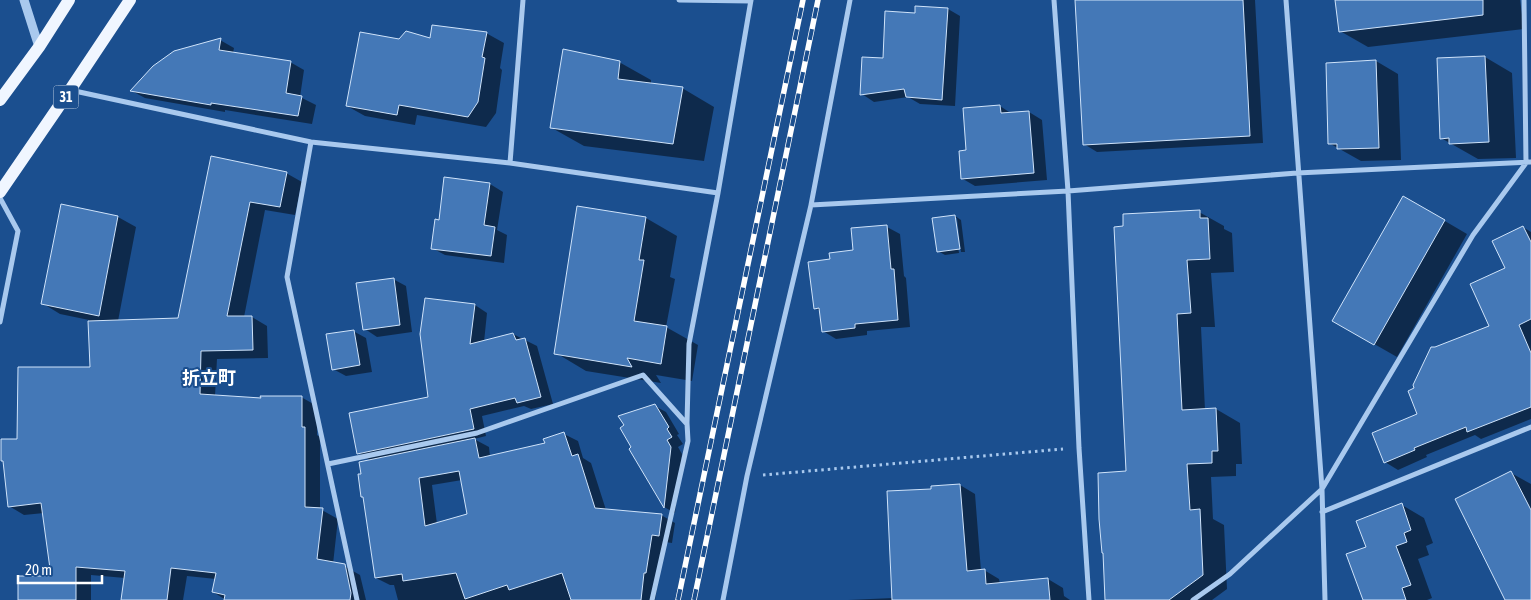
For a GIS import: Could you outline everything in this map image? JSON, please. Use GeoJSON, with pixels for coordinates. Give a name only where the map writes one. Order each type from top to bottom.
{"type":"FeatureCollection","features":[{"type":"Feature","properties":{"kind":"main road"},"geometry":{"type":"LineString","coordinates":[[0,100],[69,0]]}},
{"type":"Feature","properties":{"kind":"main road","name":"31"},"geometry":{"type":"LineString","coordinates":[[0,192],[130,0]]}},
{"type":"Feature","properties":{"kind":"street"},"geometry":{"type":"LineString","coordinates":[[24,0],[39,46]]}},
{"type":"Feature","properties":{"kind":"street"},"geometry":{"type":"LineString","coordinates":[[510,163],[523,0]]}},
{"type":"Feature","properties":{"kind":"street"},"geometry":{"type":"LineString","coordinates":[[652,600],[688,441],[689,344],[718,193],[751,1],[679,0]]}},
{"type":"Feature","properties":{"kind":"street"},"geometry":{"type":"LineString","coordinates":[[722,600],[747,476],[811,205],[850,0]]}},
{"type":"Feature","properties":{"kind":"street"},"geometry":{"type":"LineString","coordinates":[[1054,0],[1068,191],[1079,448],[1089,600]]}},
{"type":"Feature","properties":{"kind":"street"},"geometry":{"type":"LineString","coordinates":[[1286,0],[1297,174],[1322,489],[1325,600]]}},
{"type":"Feature","properties":{"kind":"street"},"geometry":{"type":"LineString","coordinates":[[1194,600],[1230,574],[1322,489],[1473,235],[1529,163],[1524,0]]}},
{"type":"Feature","properties":{"kind":"street"},"geometry":{"type":"LineString","coordinates":[[70,90],[311,142],[510,163],[718,193]]}},
{"type":"Feature","properties":{"kind":"street"},"geometry":{"type":"LineString","coordinates":[[311,142],[287,277],[358,600]]}},
{"type":"Feature","properties":{"kind":"street"},"geometry":{"type":"LineString","coordinates":[[811,205],[1068,191],[1297,174],[1529,163]]}},
{"type":"Feature","properties":{"kind":"street"},"geometry":{"type":"LineString","coordinates":[[0,198],[18,232],[0,322]]}},
{"type":"Feature","properties":{"kind":"street"},"geometry":{"type":"LineString","coordinates":[[328,464],[477,433],[643,375],[687,423]]}},
{"type":"Feature","properties":{"kind":"street"},"geometry":{"type":"LineString","coordinates":[[1322,512],[1531,427]]}},
{"type":"Feature","properties":{"kind":"path"},"geometry":{"type":"LineString","coordinates":[[747,476],[1079,448]]}},
{"type":"Feature","properties":{"kind":"building"},"geometry":{"type":"Polygon","coordinates":[[[1075,0],[1243,0],[1250,136],[1083,145],[1075,0]]]}},
{"type":"Feature","properties":{"kind":"building"},"geometry":{"type":"Polygon","coordinates":[[[1335,0],[1483,0],[1483,15],[1339,32],[1335,0]]]}},
{"type":"Feature","properties":{"kind":"building"},"geometry":{"type":"Polygon","coordinates":[[[915,6],[948,8],[942,100],[906,97],[904,89],[860,95],[862,57],[883,58],[885,11],[915,13],[915,6]]]}},
{"type":"Feature","properties":{"kind":"building"},"geometry":{"type":"Polygon","coordinates":[[[432,25],[487,32],[482,57],[485,58],[478,102],[468,117],[399,105],[397,115],[346,106],[360,32],[399,39],[406,31],[430,38],[432,25]]]}},
{"type":"Feature","properties":{"kind":"building"},"geometry":{"type":"Polygon","coordinates":[[[221,38],[219,50],[291,61],[286,93],[302,96],[298,116],[211,103],[211,105],[130,91],[153,66],[174,51],[221,38]]]}},
{"type":"Feature","properties":{"kind":"building"},"geometry":{"type":"Polygon","coordinates":[[[563,49],[620,61],[618,79],[683,87],[673,144],[550,128],[563,49]]]}},
{"type":"Feature","properties":{"kind":"building"},"geometry":{"type":"Polygon","coordinates":[[[1485,56],[1489,142],[1449,144],[1449,138],[1440,139],[1437,58],[1485,56]]]}},
{"type":"Feature","properties":{"kind":"building"},"geometry":{"type":"Polygon","coordinates":[[[1376,60],[1379,148],[1337,149],[1337,144],[1328,144],[1326,63],[1376,60]]]}},
{"type":"Feature","properties":{"kind":"building"},"geometry":{"type":"Polygon","coordinates":[[[1000,105],[1001,113],[1029,111],[1034,173],[961,179],[959,151],[966,150],[963,108],[1000,105]]]}},
{"type":"Feature","properties":{"kind":"building"},"geometry":{"type":"Polygon","coordinates":[[[211,156],[287,172],[280,207],[250,202],[227,316],[252,316],[253,350],[201,351],[200,394],[261,398],[260,396],[302,396],[302,427],[305,427],[305,507],[323,508],[317,559],[345,564],[351,593],[350,600],[224,600],[225,595],[212,592],[216,573],[171,568],[167,600],[121,600],[125,571],[76,567],[76,600],[18,600],[18,576],[51,576],[41,503],[8,507],[3,461],[1,461],[1,439],[17,439],[18,367],[90,367],[88,321],[178,318],[211,156]]]}},
{"type":"Feature","properties":{"kind":"building"},"geometry":{"type":"Polygon","coordinates":[[[444,177],[490,183],[484,225],[495,227],[491,256],[431,249],[435,219],[439,220],[444,177]]]}},
{"type":"Feature","properties":{"kind":"building"},"geometry":{"type":"Polygon","coordinates":[[[1403,196],[1445,220],[1374,345],[1332,321],[1403,196]]]}},
{"type":"Feature","properties":{"kind":"building"},"geometry":{"type":"Polygon","coordinates":[[[61,204],[118,216],[99,316],[41,304],[61,204]]]}},
{"type":"Feature","properties":{"kind":"building"},"geometry":{"type":"Polygon","coordinates":[[[577,206],[646,217],[639,260],[644,260],[634,321],[667,326],[661,364],[627,358],[632,367],[554,354],[577,206]]]}},
{"type":"Feature","properties":{"kind":"building"},"geometry":{"type":"Polygon","coordinates":[[[1200,210],[1200,218],[1208,218],[1210,259],[1187,260],[1191,313],[1177,314],[1182,410],[1216,408],[1218,451],[1212,451],[1212,463],[1187,464],[1190,510],[1200,509],[1203,575],[1169,600],[1105,600],[1099,519],[1098,473],[1126,471],[1114,227],[1123,226],[1123,214],[1200,210]]]}},
{"type":"Feature","properties":{"kind":"building"},"geometry":{"type":"Polygon","coordinates":[[[955,215],[960,249],[937,252],[932,218],[955,215]]]}},
{"type":"Feature","properties":{"kind":"building"},"geometry":{"type":"Polygon","coordinates":[[[887,225],[891,269],[894,269],[898,320],[855,324],[855,328],[822,332],[819,308],[814,309],[808,262],[830,259],[829,253],[853,250],[851,228],[887,225]]]}},
{"type":"Feature","properties":{"kind":"building"},"geometry":{"type":"Polygon","coordinates":[[[1523,226],[1531,242],[1531,319],[1519,325],[1531,353],[1531,407],[1467,432],[1466,427],[1414,448],[1415,450],[1384,463],[1372,433],[1417,414],[1408,391],[1414,388],[1413,385],[1431,347],[1489,326],[1470,284],[1505,268],[1492,241],[1523,226]]]}},
{"type":"Feature","properties":{"kind":"building"},"geometry":{"type":"Polygon","coordinates":[[[394,278],[400,325],[363,330],[356,283],[394,278]]]}},
{"type":"Feature","properties":{"kind":"building"},"geometry":{"type":"Polygon","coordinates":[[[425,298],[475,304],[470,344],[513,333],[516,340],[525,338],[541,397],[517,403],[515,398],[470,409],[474,429],[357,454],[349,413],[428,397],[420,334],[425,298]]]}},
{"type":"Feature","properties":{"kind":"building"},"geometry":{"type":"Polygon","coordinates":[[[354,330],[360,365],[332,370],[326,334],[354,330]]]}},
{"type":"Feature","properties":{"kind":"building"},"geometry":{"type":"Polygon","coordinates":[[[655,404],[669,427],[667,429],[672,437],[667,440],[671,447],[664,508],[629,449],[631,447],[620,428],[624,425],[618,416],[655,404]]]}},
{"type":"Feature","properties":{"kind":"building"},"geometry":{"type":"Polygon","coordinates":[[[564,432],[572,456],[578,454],[595,508],[662,514],[659,536],[652,535],[646,573],[644,573],[641,600],[571,600],[562,573],[509,590],[507,585],[465,599],[456,573],[403,581],[402,574],[375,578],[363,497],[361,497],[358,474],[361,474],[359,462],[475,438],[479,458],[545,443],[543,439],[564,432]],[[459,471],[419,478],[425,526],[467,514],[459,471]]]}},
{"type":"Feature","properties":{"kind":"building"},"geometry":{"type":"Polygon","coordinates":[[[1511,471],[1531,510],[1531,600],[1505,600],[1455,499],[1511,471]]]}},
{"type":"Feature","properties":{"kind":"building"},"geometry":{"type":"Polygon","coordinates":[[[960,484],[967,571],[985,569],[986,584],[1048,578],[1050,600],[892,600],[887,491],[931,489],[931,486],[960,484]]]}},
{"type":"Feature","properties":{"kind":"building"},"geometry":{"type":"Polygon","coordinates":[[[1402,503],[1411,530],[1404,533],[1407,542],[1396,546],[1411,585],[1402,588],[1406,600],[1363,600],[1346,554],[1366,547],[1356,521],[1402,503]]]}},
{"type":"Feature","properties":{"kind":"railway"},"geometry":{"type":"LineString","coordinates":[[678,600],[803,0]]}},
{"type":"Feature","properties":{"kind":"railway"},"geometry":{"type":"LineString","coordinates":[[694,600],[818,0]]}},
{"type":"Feature","properties":{"kind":"district","name":"折立町"},"geometry":{"type":"Point","coordinates":[209,378]}}]}
